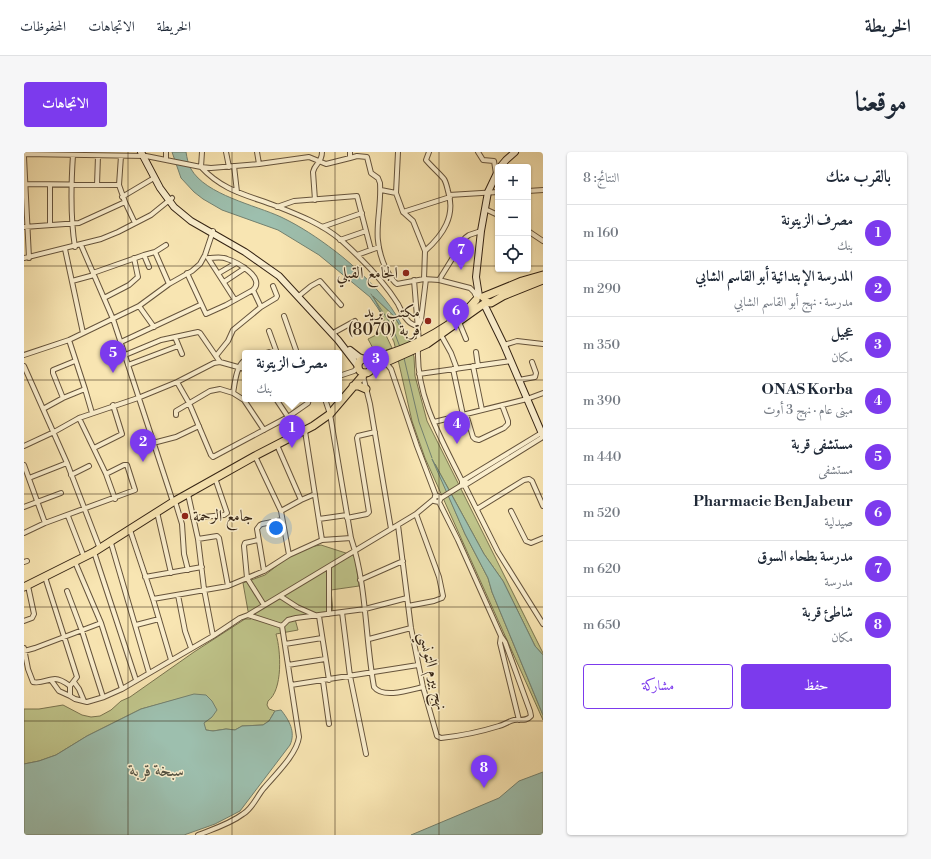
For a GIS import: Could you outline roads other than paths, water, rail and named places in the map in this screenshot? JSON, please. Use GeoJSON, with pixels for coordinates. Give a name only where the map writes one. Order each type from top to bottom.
{"type":"FeatureCollection","features":[{"type":"Feature","properties":{"kind":"highway"},"geometry":{"type":"LineString","coordinates":[[416,346],[481,299],[522,281],[543,274]]}},
{"type":"Feature","properties":{"kind":"highway"},"geometry":{"type":"LineString","coordinates":[[481,299],[491,303],[503,296],[543,281]]}},
{"type":"Feature","properties":{"kind":"highway"},"geometry":{"type":"LineString","coordinates":[[362,370],[391,359],[441,335],[459,322],[481,299]]}},
{"type":"Feature","properties":{"kind":"highway"},"geometry":{"type":"LineString","coordinates":[[362,370],[361,361],[391,359]]}},
{"type":"Feature","properties":{"kind":"highway"},"geometry":{"type":"LineString","coordinates":[[342,400],[355,385],[362,370],[371,364],[366,360]]}},
{"type":"Feature","properties":{"kind":"highway"},"geometry":{"type":"LineString","coordinates":[[355,385],[366,389]]}},
{"type":"Feature","properties":{"kind":"highway"},"geometry":{"type":"LineString","coordinates":[[26,586],[110,543],[174,501],[255,456],[297,436],[330,414],[340,402]]}},
{"type":"Feature","properties":{"kind":"main road"},"geometry":{"type":"LineString","coordinates":[[503,164],[516,152]]}},
{"type":"Feature","properties":{"kind":"main road"},"geometry":{"type":"LineString","coordinates":[[143,154],[154,178],[170,199],[212,232],[245,252],[279,276],[338,340],[362,370]]}},
{"type":"Feature","properties":{"kind":"main road"},"geometry":{"type":"LineString","coordinates":[[143,154],[170,199]]}},
{"type":"Feature","properties":{"kind":"main road"},"geometry":{"type":"LineString","coordinates":[[495,176],[488,192],[481,231],[476,277],[481,299],[504,344],[543,434]]}},
{"type":"Feature","properties":{"kind":"main road"},"geometry":{"type":"LineString","coordinates":[[212,232],[272,268],[300,295],[350,350],[366,360]]}},
{"type":"Feature","properties":{"kind":"street"},"geometry":{"type":"LineString","coordinates":[[166,152],[166,159]]}},
{"type":"Feature","properties":{"kind":"street"},"geometry":{"type":"LineString","coordinates":[[202,152],[201,167],[209,176],[221,185],[308,219],[340,240],[384,284],[408,321],[417,325]]}},
{"type":"Feature","properties":{"kind":"street"},"geometry":{"type":"LineString","coordinates":[[226,152],[229,166]]}},
{"type":"Feature","properties":{"kind":"street"},"geometry":{"type":"LineString","coordinates":[[257,152],[259,164]]}},
{"type":"Feature","properties":{"kind":"street"},"geometry":{"type":"LineString","coordinates":[[296,152],[297,158]]}},
{"type":"Feature","properties":{"kind":"street"},"geometry":{"type":"LineString","coordinates":[[315,200],[313,172],[314,168],[320,162],[322,152]]}},
{"type":"Feature","properties":{"kind":"street"},"geometry":{"type":"LineString","coordinates":[[350,152],[350,158]]}},
{"type":"Feature","properties":{"kind":"street"},"geometry":{"type":"LineString","coordinates":[[398,152],[396,193],[403,212],[413,221],[425,251],[423,309],[420,323],[417,325]]}},
{"type":"Feature","properties":{"kind":"street"},"geometry":{"type":"LineString","coordinates":[[425,251],[448,223],[451,210],[450,196],[444,179],[426,160],[429,152]]}},
{"type":"Feature","properties":{"kind":"street"},"geometry":{"type":"LineString","coordinates":[[478,152],[483,160],[494,161],[495,165]]}},
{"type":"Feature","properties":{"kind":"street"},"geometry":{"type":"LineString","coordinates":[[30,258],[26,227],[24,156],[62,153],[98,156],[143,154],[201,167],[259,164],[312,157],[326,164],[356,156],[367,157],[371,173],[379,180],[381,190],[377,224],[379,247],[385,266],[395,284],[414,280],[439,280],[470,288],[481,299]]}},
{"type":"Feature","properties":{"kind":"street"},"geometry":{"type":"LineString","coordinates":[[73,155],[71,184],[72,224],[75,247]]}},
{"type":"Feature","properties":{"kind":"street"},"geometry":{"type":"LineString","coordinates":[[97,185],[98,156]]}},
{"type":"Feature","properties":{"kind":"street"},"geometry":{"type":"LineString","coordinates":[[121,156],[119,185],[122,197],[135,223]]}},
{"type":"Feature","properties":{"kind":"street"},"geometry":{"type":"LineString","coordinates":[[234,166],[237,192]]}},
{"type":"Feature","properties":{"kind":"street"},"geometry":{"type":"LineString","coordinates":[[122,197],[154,178]]}},
{"type":"Feature","properties":{"kind":"street"},"geometry":{"type":"LineString","coordinates":[[25,184],[119,185]]}},
{"type":"Feature","properties":{"kind":"street"},"geometry":{"type":"LineString","coordinates":[[50,185],[50,225]]}},
{"type":"Feature","properties":{"kind":"street"},"geometry":{"type":"LineString","coordinates":[[381,190],[396,193]]}},
{"type":"Feature","properties":{"kind":"street"},"geometry":{"type":"LineString","coordinates":[[531,191],[543,190]]}},
{"type":"Feature","properties":{"kind":"street"},"geometry":{"type":"LineString","coordinates":[[403,212],[450,196],[495,192]]}},
{"type":"Feature","properties":{"kind":"street"},"geometry":{"type":"LineString","coordinates":[[277,207],[289,202],[355,195],[358,197],[371,250]]}},
{"type":"Feature","properties":{"kind":"street"},"geometry":{"type":"LineString","coordinates":[[24,258],[30,258],[75,247],[101,239],[150,215],[170,199]]}},
{"type":"Feature","properties":{"kind":"street"},"geometry":{"type":"LineString","coordinates":[[26,227],[72,224],[91,219],[125,202]]}},
{"type":"Feature","properties":{"kind":"street"},"geometry":{"type":"LineString","coordinates":[[485,209],[495,214]]}},
{"type":"Feature","properties":{"kind":"street"},"geometry":{"type":"LineString","coordinates":[[322,227],[362,213]]}},
{"type":"Feature","properties":{"kind":"street"},"geometry":{"type":"LineString","coordinates":[[340,240],[366,231]]}},
{"type":"Feature","properties":{"kind":"street"},"geometry":{"type":"LineString","coordinates":[[439,280],[465,238],[481,231]]}},
{"type":"Feature","properties":{"kind":"street"},"geometry":{"type":"LineString","coordinates":[[24,356],[69,340],[139,306],[200,264],[207,257],[212,232]]}},
{"type":"Feature","properties":{"kind":"street"},"geometry":{"type":"LineString","coordinates":[[531,233],[543,240]]}},
{"type":"Feature","properties":{"kind":"street"},"geometry":{"type":"LineString","coordinates":[[81,245],[113,319],[138,398],[174,501],[182,526],[184,554],[188,570]]}},
{"type":"Feature","properties":{"kind":"street"},"geometry":{"type":"LineString","coordinates":[[72,281],[134,258],[155,252],[166,245]]}},
{"type":"Feature","properties":{"kind":"street"},"geometry":{"type":"LineString","coordinates":[[357,256],[379,247]]}},
{"type":"Feature","properties":{"kind":"street"},"geometry":{"type":"LineString","coordinates":[[66,249],[83,333]]}},
{"type":"Feature","properties":{"kind":"street"},"geometry":{"type":"LineString","coordinates":[[155,252],[169,284]]}},
{"type":"Feature","properties":{"kind":"street"},"geometry":{"type":"LineString","coordinates":[[144,255],[150,267]]}},
{"type":"Feature","properties":{"kind":"street"},"geometry":{"type":"LineString","coordinates":[[187,273],[200,305],[206,314],[253,290],[257,284],[252,275],[245,268],[236,263],[223,258],[207,257]]}},
{"type":"Feature","properties":{"kind":"street"},"geometry":{"type":"LineString","coordinates":[[207,257],[219,273],[235,300]]}},
{"type":"Feature","properties":{"kind":"street"},"geometry":{"type":"LineString","coordinates":[[104,298],[129,285],[138,277],[134,258]]}},
{"type":"Feature","properties":{"kind":"street"},"geometry":{"type":"LineString","coordinates":[[219,273],[236,263]]}},
{"type":"Feature","properties":{"kind":"street"},"geometry":{"type":"LineString","coordinates":[[224,282],[245,268]]}},
{"type":"Feature","properties":{"kind":"street"},"geometry":{"type":"LineString","coordinates":[[300,295],[320,280],[341,305]]}},
{"type":"Feature","properties":{"kind":"street"},"geometry":{"type":"LineString","coordinates":[[414,280],[417,325],[416,346],[419,374],[425,400],[463,484],[498,552],[543,624]]}},
{"type":"Feature","properties":{"kind":"street"},"geometry":{"type":"LineString","coordinates":[[216,356],[228,341],[233,330],[261,307],[277,297],[273,286]]}},
{"type":"Feature","properties":{"kind":"street"},"geometry":{"type":"LineString","coordinates":[[253,290],[261,307]]}},
{"type":"Feature","properties":{"kind":"street"},"geometry":{"type":"LineString","coordinates":[[121,342],[200,305]]}},
{"type":"Feature","properties":{"kind":"street"},"geometry":{"type":"LineString","coordinates":[[139,306],[154,327]]}},
{"type":"Feature","properties":{"kind":"street"},"geometry":{"type":"LineString","coordinates":[[284,316],[296,350]]}},
{"type":"Feature","properties":{"kind":"street"},"geometry":{"type":"LineString","coordinates":[[335,332],[355,321]]}},
{"type":"Feature","properties":{"kind":"street"},"geometry":{"type":"LineString","coordinates":[[459,322],[466,339]]}},
{"type":"Feature","properties":{"kind":"street"},"geometry":{"type":"LineString","coordinates":[[269,331],[276,350]]}},
{"type":"Feature","properties":{"kind":"street"},"geometry":{"type":"LineString","coordinates":[[125,356],[155,342],[199,332],[220,362]]}},
{"type":"Feature","properties":{"kind":"street"},"geometry":{"type":"LineString","coordinates":[[441,335],[451,353],[464,415],[475,439],[479,440],[504,428],[508,424],[508,420],[502,405]]}},
{"type":"Feature","properties":{"kind":"street"},"geometry":{"type":"LineString","coordinates":[[175,337],[182,354]]}},
{"type":"Feature","properties":{"kind":"street"},"geometry":{"type":"LineString","coordinates":[[69,340],[75,361],[86,389],[92,413]]}},
{"type":"Feature","properties":{"kind":"street"},"geometry":{"type":"LineString","coordinates":[[504,344],[517,341],[543,344]]}},
{"type":"Feature","properties":{"kind":"street"},"geometry":{"type":"LineString","coordinates":[[128,365],[178,346]]}},
{"type":"Feature","properties":{"kind":"street"},"geometry":{"type":"LineString","coordinates":[[476,352],[476,366],[482,410]]}},
{"type":"Feature","properties":{"kind":"street"},"geometry":{"type":"LineString","coordinates":[[391,359],[391,369],[417,446],[438,499],[505,642],[531,716],[530,718],[524,720],[519,720],[500,644],[501,636]]}},
{"type":"Feature","properties":{"kind":"street"},"geometry":{"type":"LineString","coordinates":[[63,398],[53,371],[55,368],[75,361]]}},
{"type":"Feature","properties":{"kind":"street"},"geometry":{"type":"LineString","coordinates":[[419,374],[511,361]]}},
{"type":"Feature","properties":{"kind":"street"},"geometry":{"type":"LineString","coordinates":[[24,446],[79,418],[113,405],[138,398],[177,382],[196,371],[220,362],[242,368]]}},
{"type":"Feature","properties":{"kind":"street"},"geometry":{"type":"LineString","coordinates":[[233,393],[239,367],[242,362]]}},
{"type":"Feature","properties":{"kind":"street"},"geometry":{"type":"LineString","coordinates":[[519,380],[535,377],[536,373],[532,362]]}},
{"type":"Feature","properties":{"kind":"street"},"geometry":{"type":"LineString","coordinates":[[24,366],[42,409],[54,432],[85,510],[136,680]]}},
{"type":"Feature","properties":{"kind":"street"},"geometry":{"type":"LineString","coordinates":[[342,375],[362,370],[391,529]]}},
{"type":"Feature","properties":{"kind":"street"},"geometry":{"type":"LineString","coordinates":[[177,382],[189,402],[211,454],[215,457],[288,417],[305,406],[308,402]]}},
{"type":"Feature","properties":{"kind":"street"},"geometry":{"type":"LineString","coordinates":[[42,409],[63,398],[86,389]]}},
{"type":"Feature","properties":{"kind":"street"},"geometry":{"type":"LineString","coordinates":[[176,415],[176,411],[189,402],[215,389],[233,393],[242,399]]}},
{"type":"Feature","properties":{"kind":"street"},"geometry":{"type":"LineString","coordinates":[[434,422],[527,399],[543,393]]}},
{"type":"Feature","properties":{"kind":"street"},"geometry":{"type":"LineString","coordinates":[[245,402],[264,430]]}},
{"type":"Feature","properties":{"kind":"street"},"geometry":{"type":"LineString","coordinates":[[278,402],[288,417],[297,436]]}},
{"type":"Feature","properties":{"kind":"street"},"geometry":{"type":"LineString","coordinates":[[326,402],[330,414],[347,517],[355,551],[365,609],[374,687],[381,693],[385,694],[423,687]]}},
{"type":"Feature","properties":{"kind":"street"},"geometry":{"type":"LineString","coordinates":[[94,448],[122,434],[113,405]]}},
{"type":"Feature","properties":{"kind":"street"},"geometry":{"type":"LineString","coordinates":[[79,418],[106,474],[115,499]]}},
{"type":"Feature","properties":{"kind":"street"},"geometry":{"type":"LineString","coordinates":[[153,442],[176,437],[199,426]]}},
{"type":"Feature","properties":{"kind":"street"},"geometry":{"type":"LineString","coordinates":[[305,431],[322,540]]}},
{"type":"Feature","properties":{"kind":"street"},"geometry":{"type":"LineString","coordinates":[[319,519],[347,517],[367,514],[369,512],[357,438],[374,432]]}},
{"type":"Feature","properties":{"kind":"street"},"geometry":{"type":"LineString","coordinates":[[51,680],[59,691],[75,700],[84,702],[103,697],[122,689],[240,618],[248,615],[329,568],[543,434]]}},
{"type":"Feature","properties":{"kind":"street"},"geometry":{"type":"LineString","coordinates":[[277,445],[301,500]]}},
{"type":"Feature","properties":{"kind":"street"},"geometry":{"type":"LineString","coordinates":[[255,456],[281,511],[289,555]]}},
{"type":"Feature","properties":{"kind":"street"},"geometry":{"type":"LineString","coordinates":[[27,476],[67,463]]}},
{"type":"Feature","properties":{"kind":"street"},"geometry":{"type":"LineString","coordinates":[[24,465],[46,523]]}},
{"type":"Feature","properties":{"kind":"street"},"geometry":{"type":"LineString","coordinates":[[24,533],[46,523],[115,499],[136,490],[128,466],[124,465],[106,474]]}},
{"type":"Feature","properties":{"kind":"street"},"geometry":{"type":"LineString","coordinates":[[71,475],[89,466]]}},
{"type":"Feature","properties":{"kind":"street"},"geometry":{"type":"LineString","coordinates":[[193,518],[224,515],[227,513],[215,478]]}},
{"type":"Feature","properties":{"kind":"street"},"geometry":{"type":"LineString","coordinates":[[477,509],[524,480],[529,479],[532,481],[543,506]]}},
{"type":"Feature","properties":{"kind":"street"},"geometry":{"type":"LineString","coordinates":[[24,506],[61,493]]}},
{"type":"Feature","properties":{"kind":"street"},"geometry":{"type":"LineString","coordinates":[[188,494],[198,539],[204,589],[212,636]]}},
{"type":"Feature","properties":{"kind":"street"},"geometry":{"type":"LineString","coordinates":[[281,511],[315,494]]}},
{"type":"Feature","properties":{"kind":"street"},"geometry":{"type":"LineString","coordinates":[[511,511],[526,542],[531,543],[543,538]]}},
{"type":"Feature","properties":{"kind":"street"},"geometry":{"type":"LineString","coordinates":[[157,512],[171,573]]}},
{"type":"Feature","properties":{"kind":"street"},"geometry":{"type":"LineString","coordinates":[[408,606],[437,600],[443,596],[439,577],[416,514]]}},
{"type":"Feature","properties":{"kind":"street"},"geometry":{"type":"LineString","coordinates":[[68,516],[84,557]]}},
{"type":"Feature","properties":{"kind":"street"},"geometry":{"type":"LineString","coordinates":[[264,571],[257,529],[260,525],[282,520]]}},
{"type":"Feature","properties":{"kind":"street","name":"نهج بيرم التونسي"},"geometry":{"type":"LineString","coordinates":[[398,525],[411,628],[423,687],[436,735],[438,738],[467,734],[501,726],[514,720],[519,720]]}},
{"type":"Feature","properties":{"kind":"street"},"geometry":{"type":"LineString","coordinates":[[130,530],[154,599],[171,660]]}},
{"type":"Feature","properties":{"kind":"street"},"geometry":{"type":"LineString","coordinates":[[198,539],[217,536],[219,538],[228,586]]}},
{"type":"Feature","properties":{"kind":"street"},"geometry":{"type":"LineString","coordinates":[[154,599],[228,586],[264,571],[289,555],[322,540],[351,538]]}},
{"type":"Feature","properties":{"kind":"street"},"geometry":{"type":"LineString","coordinates":[[258,540],[244,544],[247,578],[264,605]]}},
{"type":"Feature","properties":{"kind":"street"},"geometry":{"type":"LineString","coordinates":[[110,543],[136,625],[149,673]]}},
{"type":"Feature","properties":{"kind":"street"},"geometry":{"type":"LineString","coordinates":[[360,580],[403,561]]}},
{"type":"Feature","properties":{"kind":"street"},"geometry":{"type":"LineString","coordinates":[[75,562],[100,623],[122,689]]}},
{"type":"Feature","properties":{"kind":"street"},"geometry":{"type":"LineString","coordinates":[[146,577],[202,567]]}},
{"type":"Feature","properties":{"kind":"street"},"geometry":{"type":"LineString","coordinates":[[329,568],[329,614]]}},
{"type":"Feature","properties":{"kind":"street"},"geometry":{"type":"LineString","coordinates":[[45,577],[77,677],[72,684],[70,696]]}},
{"type":"Feature","properties":{"kind":"street"},"geometry":{"type":"LineString","coordinates":[[24,621],[32,618],[34,614],[26,586]]}},
{"type":"Feature","properties":{"kind":"street"},"geometry":{"type":"LineString","coordinates":[[66,591],[82,631],[103,697]]}},
{"type":"Feature","properties":{"kind":"street"},"geometry":{"type":"LineString","coordinates":[[178,595],[185,631],[191,648]]}},
{"type":"Feature","properties":{"kind":"street"},"geometry":{"type":"LineString","coordinates":[[280,596],[297,608],[318,616]]}},
{"type":"Feature","properties":{"kind":"street"},"geometry":{"type":"LineString","coordinates":[[282,626],[291,619],[365,609],[407,598]]}},
{"type":"Feature","properties":{"kind":"street"},"geometry":{"type":"LineString","coordinates":[[342,612],[350,676],[366,754]]}},
{"type":"Feature","properties":{"kind":"street"},"geometry":{"type":"LineString","coordinates":[[248,615],[282,626]]}},
{"type":"Feature","properties":{"kind":"street"},"geometry":{"type":"LineString","coordinates":[[318,616],[329,680]]}},
{"type":"Feature","properties":{"kind":"street"},"geometry":{"type":"LineString","coordinates":[[136,625],[159,619]]}},
{"type":"Feature","properties":{"kind":"street"},"geometry":{"type":"LineString","coordinates":[[31,680],[24,650],[35,648],[100,623]]}},
{"type":"Feature","properties":{"kind":"street"},"geometry":{"type":"LineString","coordinates":[[198,835],[230,822],[247,812],[297,746],[299,737],[282,626]]}},
{"type":"Feature","properties":{"kind":"street"},"geometry":{"type":"LineString","coordinates":[[369,639],[411,628]]}},
{"type":"Feature","properties":{"kind":"street"},"geometry":{"type":"LineString","coordinates":[[285,644],[322,638]]}},
{"type":"Feature","properties":{"kind":"street"},"geometry":{"type":"LineString","coordinates":[[288,665],[325,659]]}},
{"type":"Feature","properties":{"kind":"street"},"geometry":{"type":"LineString","coordinates":[[291,685],[418,665]]}},
{"type":"Feature","properties":{"kind":"street"},"geometry":{"type":"LineString","coordinates":[[24,677],[36,683],[58,679],[72,684],[79,689],[84,702]]}},
{"type":"Feature","properties":{"kind":"street"},"geometry":{"type":"LineString","coordinates":[[324,681],[329,724]]}},
{"type":"Feature","properties":{"kind":"water"},"geometry":{"type":"Polygon","coordinates":[[[172,152],[186,152],[191,169],[198,178],[208,186],[232,198],[281,217],[302,228],[343,257],[368,280],[384,298],[398,318],[410,342],[394,316],[373,296],[382,314],[370,297],[319,255],[278,230],[222,210],[194,192],[181,178],[172,152]]]}},
{"type":"Feature","properties":{"kind":"water"},"geometry":{"type":"Polygon","coordinates":[[[432,459],[484,554],[503,581],[535,646],[543,655],[543,715],[492,592],[488,578],[465,534],[432,459]]]}},
{"type":"Feature","properties":{"kind":"water","name":"سبخة قربة"},"geometry":{"type":"Polygon","coordinates":[[[194,694],[206,695],[212,701],[217,710],[212,717],[204,723],[206,730],[235,730],[242,726],[263,725],[269,721],[275,711],[281,710],[291,726],[292,740],[290,745],[240,811],[215,824],[184,835],[24,835],[24,764],[56,755],[87,736],[141,709],[194,694]]]}},
{"type":"Feature","properties":{"kind":"water"},"geometry":{"type":"Polygon","coordinates":[[[543,772],[543,835],[411,835],[499,798],[519,781],[543,772]]]}},
{"type":"Feature","properties":{"kind":"waterway"},"geometry":{"type":"LineString","coordinates":[[371,294],[392,326],[400,347]]}},
{"type":"Feature","properties":{"kind":"waterway"},"geometry":{"type":"LineString","coordinates":[[404,358],[419,422],[432,458]]}},
{"type":"Feature","properties":{"kind":"place","name":"مدرسة بطحاء السوق"},"geometry":{"type":"Point","coordinates":[461,270]}},
{"type":"Feature","properties":{"kind":"place","name":"الجامع القبلي"},"geometry":{"type":"Point","coordinates":[406,273]}},
{"type":"Feature","properties":{"kind":"place","name":"مكتب بريد قربة (8070)"},"geometry":{"type":"Point","coordinates":[428,321]}},
{"type":"Feature","properties":{"kind":"place","name":"Pharmacie Ben Jabeur"},"geometry":{"type":"Point","coordinates":[456,331]}},
{"type":"Feature","properties":{"kind":"place","name":"مستشفى قربة"},"geometry":{"type":"Point","coordinates":[113,373]}},
{"type":"Feature","properties":{"kind":"place","name":"عجيل"},"geometry":{"type":"Point","coordinates":[376,379]}},
{"type":"Feature","properties":{"kind":"place","name":"ONAS Korba"},"geometry":{"type":"Point","coordinates":[457,444]}},
{"type":"Feature","properties":{"kind":"place","name":"مصرف الزيتونة"},"geometry":{"type":"Point","coordinates":[292,448]}},
{"type":"Feature","properties":{"kind":"place","name":"المدرسة الإبتدائية أبو القاسم الشابي"},"geometry":{"type":"Point","coordinates":[143,462]}},
{"type":"Feature","properties":{"kind":"place","name":"جامع الرحمة"},"geometry":{"type":"Point","coordinates":[185,516]}},
{"type":"Feature","properties":{"kind":"place","name":"شاطئ قربة"},"geometry":{"type":"Point","coordinates":[484,788]}}]}
